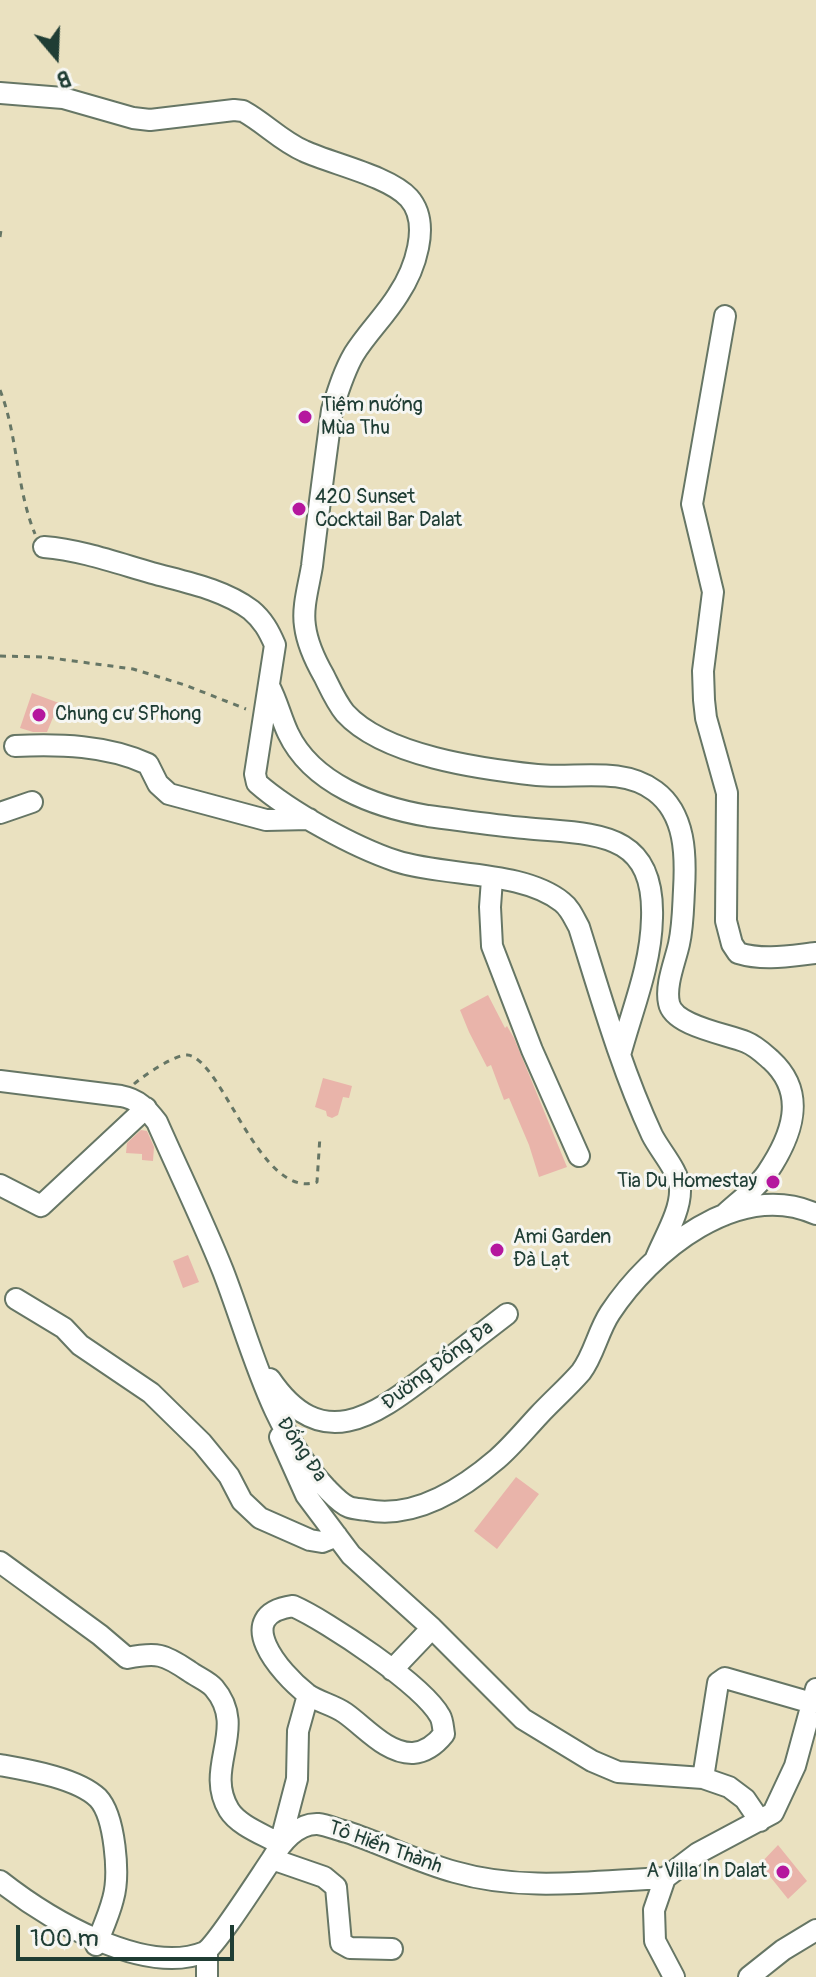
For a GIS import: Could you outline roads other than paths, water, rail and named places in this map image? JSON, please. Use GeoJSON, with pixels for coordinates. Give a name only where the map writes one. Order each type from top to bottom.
{"type":"FeatureCollection","features":[{"type":"Feature","properties":{"kind":"street"},"geometry":{"type":"LineString","coordinates":[[0,93],[63,98],[150,120],[243,111],[300,150],[372,177],[399,190],[412,203],[420,228],[411,269],[394,303],[352,359],[332,410],[305,626],[317,662],[344,712],[358,725],[397,746],[513,772],[560,776],[585,774],[629,780],[656,791],[668,804],[684,841],[687,865],[683,927],[669,986],[670,1009],[677,1017],[759,1049],[784,1074],[793,1094],[790,1125],[767,1174],[724,1215]]}},
{"type":"Feature","properties":{"kind":"street"},"geometry":{"type":"LineString","coordinates":[[725,316],[692,504],[713,592],[703,671],[704,700],[729,810],[726,921],[732,944],[738,953],[781,958],[816,953]]}},
{"type":"Feature","properties":{"kind":"street"},"geometry":{"type":"LineString","coordinates":[[44,547],[76,551],[203,588],[237,602],[259,617],[275,645],[255,774],[257,783],[309,819],[366,849],[395,860],[532,885],[563,902],[579,927],[620,1055],[653,1137],[680,1187],[679,1200],[656,1259]]}},
{"type":"Feature","properties":{"kind":"street"},"geometry":{"type":"LineString","coordinates":[[269,686],[288,733],[302,755],[316,770],[363,797],[428,816],[602,835],[634,852],[649,879],[652,919],[641,988],[620,1055]]}},
{"type":"Feature","properties":{"kind":"street"},"geometry":{"type":"LineString","coordinates":[[15,746],[53,744],[109,750],[148,764],[158,784],[169,794],[266,820],[309,819]]}},
{"type":"Feature","properties":{"kind":"street"},"geometry":{"type":"LineString","coordinates":[[0,813],[32,802]]}},
{"type":"Feature","properties":{"kind":"street"},"geometry":{"type":"LineString","coordinates":[[492,879],[492,946],[532,1050],[579,1156]]}},
{"type":"Feature","properties":{"kind":"street"},"geometry":{"type":"LineString","coordinates":[[0,1081],[125,1097],[146,1108],[41,1206],[0,1185]]}},
{"type":"Feature","properties":{"kind":"street","name":"Đống Đa"},"geometry":{"type":"LineString","coordinates":[[146,1108],[157,1122],[223,1270],[269,1400],[326,1488],[349,1507],[378,1513],[411,1510],[447,1493],[496,1459],[583,1370],[609,1314],[656,1259],[713,1218],[772,1203],[803,1208],[816,1214]]}},
{"type":"Feature","properties":{"kind":"street"},"geometry":{"type":"LineString","coordinates":[[16,1299],[64,1328],[80,1345],[151,1393],[202,1443],[229,1476],[242,1501],[260,1518],[310,1540],[322,1542],[337,1536]]}},
{"type":"Feature","properties":{"kind":"street","name":"Đường Đống Đa"},"geometry":{"type":"LineString","coordinates":[[254,1356],[282,1397],[293,1407],[328,1422],[349,1421],[387,1406],[507,1314]]}},
{"type":"Feature","properties":{"kind":"street"},"geometry":{"type":"LineString","coordinates":[[269,1400],[290,1462],[306,1495],[351,1555],[432,1628],[523,1719],[579,1754],[618,1772],[703,1778],[729,1787],[745,1799],[760,1821]]}},
{"type":"Feature","properties":{"kind":"street"},"geometry":{"type":"LineString","coordinates":[[0,1562],[127,1658],[151,1654],[169,1657],[213,1686],[226,1705],[230,1725],[220,1772],[221,1792],[231,1813],[276,1851],[324,1877],[336,1887],[341,1943],[350,1948],[392,1949]]}},
{"type":"Feature","properties":{"kind":"street"},"geometry":{"type":"LineString","coordinates":[[293,1606],[311,1614],[392,1670],[424,1696],[441,1718],[444,1734],[434,1746],[414,1753],[393,1749],[342,1711],[308,1695],[277,1663],[263,1641],[262,1627],[266,1616],[278,1608],[293,1606]]}},
{"type":"Feature","properties":{"kind":"street"},"geometry":{"type":"LineString","coordinates":[[392,1670],[432,1628]]}},
{"type":"Feature","properties":{"kind":"street"},"geometry":{"type":"LineString","coordinates":[[674,1977],[655,1941],[654,1910],[665,1878],[698,1853],[773,1813],[801,1748],[814,1696],[770,1693],[725,1678],[718,1683],[703,1778]]}},
{"type":"Feature","properties":{"kind":"street"},"geometry":{"type":"LineString","coordinates":[[276,1851],[297,1779],[298,1731],[308,1695]]}},
{"type":"Feature","properties":{"kind":"street"},"geometry":{"type":"LineString","coordinates":[[0,1765],[28,1769],[72,1783],[96,1796],[107,1809],[117,1876],[114,1898],[96,1945]]}},
{"type":"Feature","properties":{"kind":"street","name":"Tô Hiến Thành"},"geometry":{"type":"LineString","coordinates":[[207,1951],[276,1851],[303,1827],[315,1824],[359,1836],[430,1865],[505,1883],[569,1885],[665,1878]]}},
{"type":"Feature","properties":{"kind":"street"},"geometry":{"type":"LineString","coordinates":[[0,1881],[46,1915],[96,1945],[142,1963],[180,1962],[207,1951],[207,1977]]}},
{"type":"Feature","properties":{"kind":"street"},"geometry":{"type":"LineString","coordinates":[[749,1977],[783,1950],[816,1930]]}},
{"type":"Feature","properties":{"kind":"place","name":"Tiệm nướng Mùa Thu"},"geometry":{"type":"Point","coordinates":[305,417]}},
{"type":"Feature","properties":{"kind":"place","name":"420 Sunset Cocktail Bar Dalat"},"geometry":{"type":"Point","coordinates":[299,509]}},
{"type":"Feature","properties":{"kind":"place","name":"Chung cư SPhong"},"geometry":{"type":"Point","coordinates":[39,715]}},
{"type":"Feature","properties":{"kind":"place","name":"Tia Du Homestay"},"geometry":{"type":"Point","coordinates":[773,1182]}},
{"type":"Feature","properties":{"kind":"place","name":"Ami Garden Đà Lạt"},"geometry":{"type":"Point","coordinates":[497,1250]}},
{"type":"Feature","properties":{"kind":"place","name":"A Villa In Dalat"},"geometry":{"type":"Point","coordinates":[783,1872]}}]}
